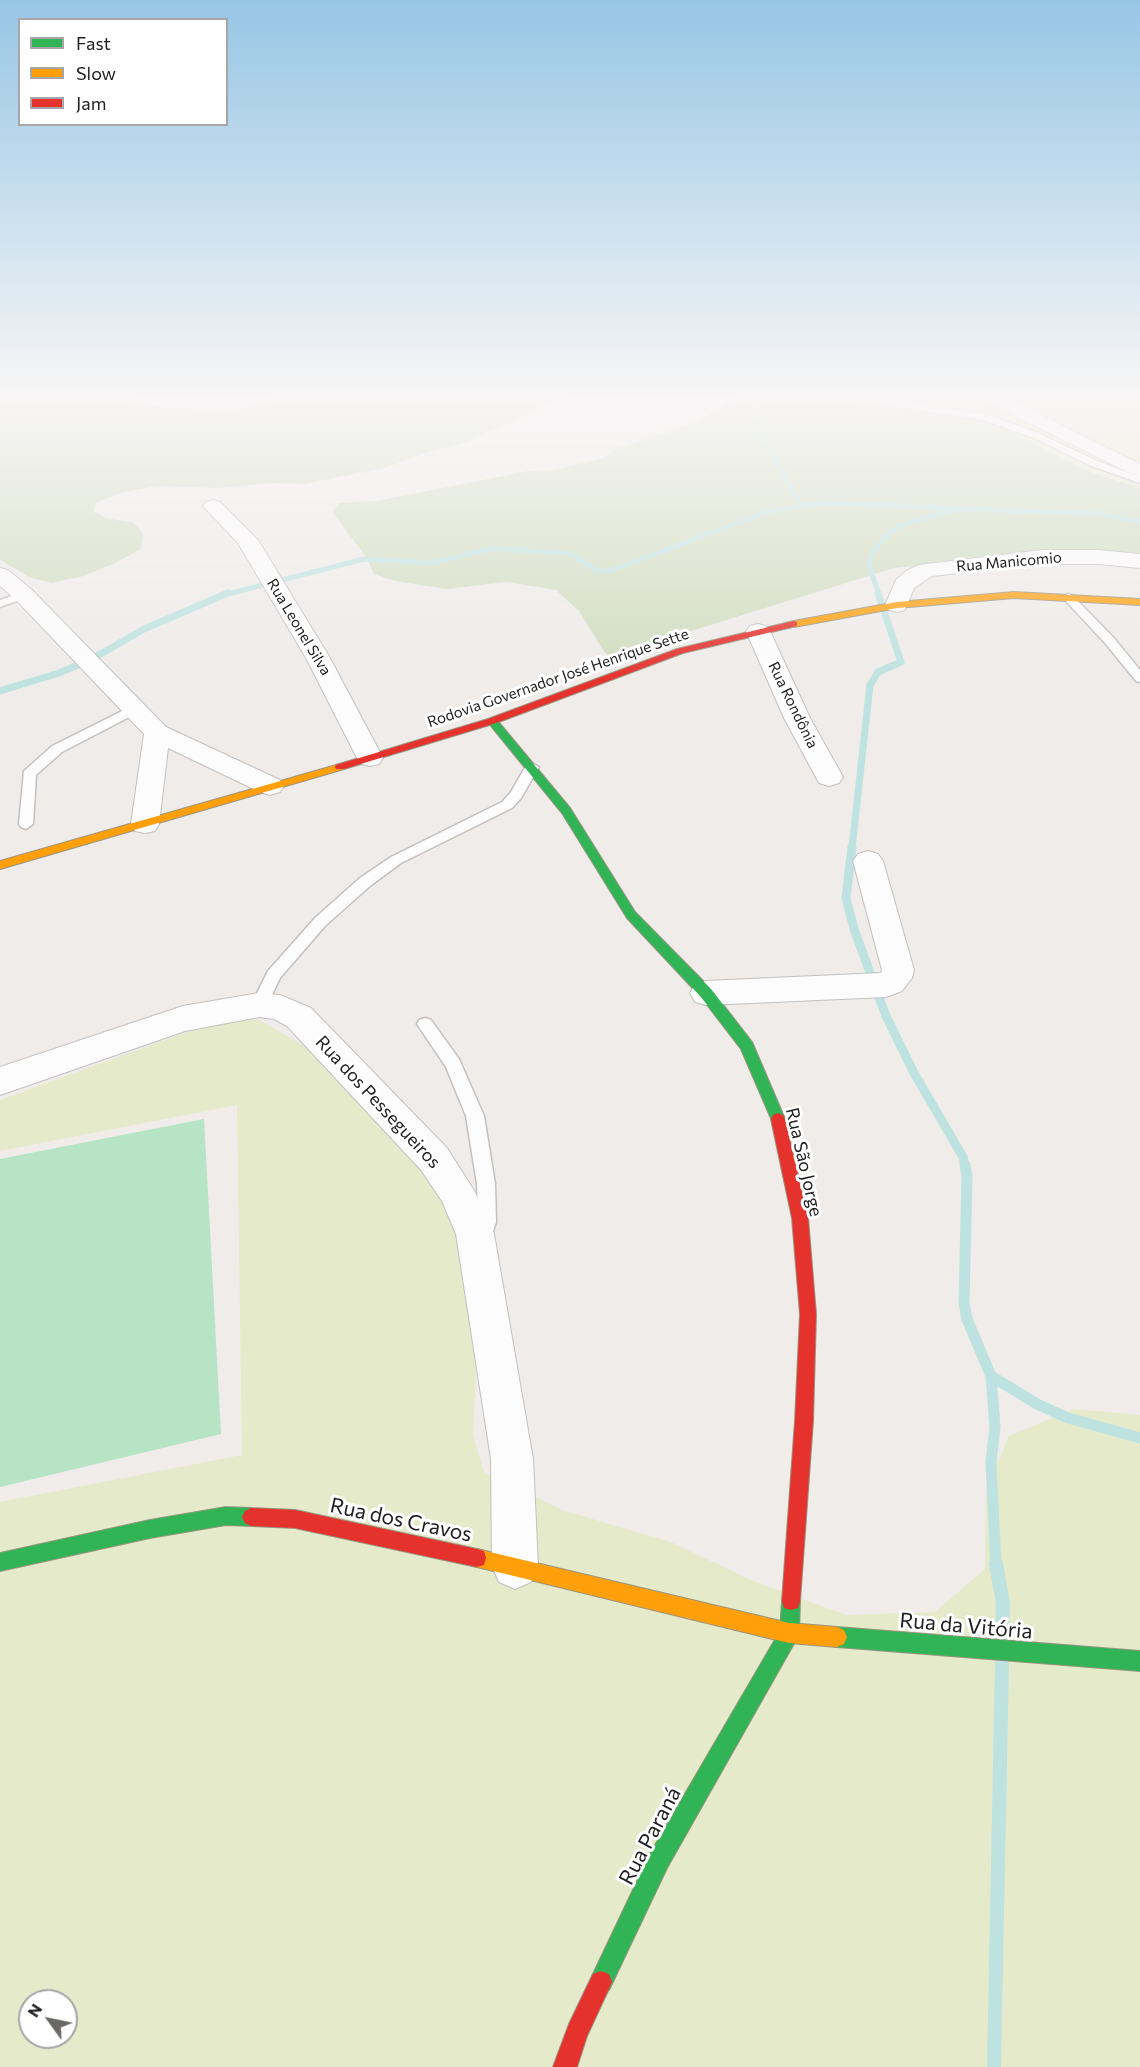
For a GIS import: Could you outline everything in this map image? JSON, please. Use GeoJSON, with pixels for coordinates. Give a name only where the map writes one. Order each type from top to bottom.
{"type":"FeatureCollection","features":[{"type":"Feature","properties":{"kind":"street","name":"Rua Leonel Silva"},"geometry":{"type":"LineString","coordinates":[[213,506],[247,540],[318,658],[370,758]]}},
{"type":"Feature","properties":{"kind":"street","name":"Rua Manicomio"},"geometry":{"type":"LineString","coordinates":[[897,605],[904,585],[914,576],[927,570],[1043,557],[1098,557],[1140,561]]}},
{"type":"Feature","properties":{"kind":"street"},"geometry":{"type":"LineString","coordinates":[[0,575],[24,595],[157,733],[270,786]]}},
{"type":"Feature","properties":{"kind":"street","name":"Rodovia Governador José Henrique Sette"},"geometry":{"type":"LineString","coordinates":[[0,865],[492,721],[680,651],[758,632],[897,605],[983,597],[1068,597],[1140,602]]}},
{"type":"Feature","properties":{"kind":"street","name":"Rua Rondônia"},"geometry":{"type":"LineString","coordinates":[[758,632],[797,718],[829,777]]}},
{"type":"Feature","properties":{"kind":"street","name":"Rua São Jorge"},"geometry":{"type":"LineString","coordinates":[[492,721],[566,811],[631,915],[706,993],[747,1046],[776,1114],[800,1218],[808,1314],[804,1420],[789,1633]]}},
{"type":"Feature","properties":{"kind":"street"},"geometry":{"type":"LineString","coordinates":[[145,824],[157,733]]}},
{"type":"Feature","properties":{"kind":"street"},"geometry":{"type":"LineString","coordinates":[[706,993],[886,985],[896,978],[898,970],[868,861]]}},
{"type":"Feature","properties":{"kind":"street","name":"Rua dos Pessegueiros"},"geometry":{"type":"LineString","coordinates":[[0,1081],[183,1019],[259,1005],[280,1007],[299,1017],[434,1159],[457,1192],[475,1234],[512,1460],[515,1566]]}},
{"type":"Feature","properties":{"kind":"street","name":"Rua dos Cravos"},"geometry":{"type":"LineString","coordinates":[[0,1562],[150,1529],[226,1516],[295,1519],[515,1566],[789,1633]]}},
{"type":"Feature","properties":{"kind":"street","name":"Rua da Vitória"},"geometry":{"type":"LineString","coordinates":[[789,1633],[1140,1661]]}},
{"type":"Feature","properties":{"kind":"street","name":"Rua Paraná"},"geometry":{"type":"LineString","coordinates":[[565,2067],[577,2032],[659,1860],[789,1633]]}},
{"type":"Feature","properties":{"kind":"lane"},"geometry":{"type":"LineString","coordinates":[[0,604],[24,595]]}},
{"type":"Feature","properties":{"kind":"lane"},"geometry":{"type":"LineString","coordinates":[[1068,597],[1109,640],[1140,678]]}},
{"type":"Feature","properties":{"kind":"lane"},"geometry":{"type":"LineString","coordinates":[[26,824],[29,774],[42,760],[57,749],[134,709]]}},
{"type":"Feature","properties":{"kind":"lane"},"geometry":{"type":"LineString","coordinates":[[259,1005],[274,975],[320,922],[365,882],[396,860],[507,805],[516,795],[532,767]]}},
{"type":"Feature","properties":{"kind":"lane"},"geometry":{"type":"LineString","coordinates":[[425,1024],[453,1065],[475,1116],[483,1162],[487,1222],[478,1250]]}},
{"type":"Feature","properties":{"kind":"green space"},"geometry":{"type":"Polygon","coordinates":[[[0,489],[138,489],[97,502],[93,511],[105,518],[134,523],[143,534],[141,549],[113,564],[83,576],[52,583],[31,578],[0,560],[0,489]]]}},
{"type":"Feature","properties":{"kind":"green space"},"geometry":{"type":"Polygon","coordinates":[[[435,489],[1140,489],[1140,557],[1036,553],[969,557],[936,564],[894,568],[675,636],[618,657],[608,655],[603,650],[579,611],[556,590],[507,582],[446,589],[395,581],[374,574],[367,558],[332,512],[339,503],[377,501],[435,489]]]}},
{"type":"Feature","properties":{"kind":"green space"},"geometry":{"type":"Polygon","coordinates":[[[256,1018],[308,1048],[428,1174],[459,1227],[477,1339],[473,1435],[484,1472],[562,1510],[671,1542],[753,1581],[846,1615],[935,1612],[985,1569],[986,1490],[1009,1436],[1074,1409],[1140,1415],[1140,2067],[0,2067],[0,1502],[242,1455],[237,1105],[0,1151],[0,1100],[223,1019],[256,1018]]]}},
{"type":"Feature","properties":{"kind":"green space"},"geometry":{"type":"Polygon","coordinates":[[[204,1119],[221,1434],[0,1487],[0,1159],[204,1119]]]}},
{"type":"Feature","properties":{"kind":"waterway"},"geometry":{"type":"LineString","coordinates":[[792,489],[801,505]]}},
{"type":"Feature","properties":{"kind":"waterway"},"geometry":{"type":"LineString","coordinates":[[224,595],[364,559],[431,563],[494,548],[572,554],[597,571],[610,571],[769,511],[823,503],[1100,514],[1140,522]]}},
{"type":"Feature","properties":{"kind":"waterway"},"geometry":{"type":"LineString","coordinates":[[879,595],[869,565],[871,555],[886,536],[899,526],[956,509]]}},
{"type":"Feature","properties":{"kind":"waterway"},"geometry":{"type":"LineString","coordinates":[[0,691],[59,673],[92,659],[144,629],[228,593]]}},
{"type":"Feature","properties":{"kind":"waterway"},"geometry":{"type":"LineString","coordinates":[[852,848],[870,685],[878,672],[901,662],[878,593]]}},
{"type":"Feature","properties":{"kind":"waterway"},"geometry":{"type":"LineString","coordinates":[[852,847],[846,898],[854,929],[886,1016],[914,1073],[963,1157],[965,1166]]}},
{"type":"Feature","properties":{"kind":"waterway"},"geometry":{"type":"LineString","coordinates":[[965,1165],[967,1176],[964,1303],[967,1319],[991,1376]]}},
{"type":"Feature","properties":{"kind":"waterway"},"geometry":{"type":"LineString","coordinates":[[991,1376],[1037,1404],[1068,1418],[1140,1438]]}},
{"type":"Feature","properties":{"kind":"waterway"},"geometry":{"type":"LineString","coordinates":[[991,1376],[995,1427],[991,1462],[996,1566]]}},
{"type":"Feature","properties":{"kind":"waterway"},"geometry":{"type":"LineString","coordinates":[[996,1564],[1003,1603],[1002,1637]]}},
{"type":"Feature","properties":{"kind":"waterway"},"geometry":{"type":"LineString","coordinates":[[994,2067],[1002,1662]]}},
{"type":"Feature","properties":{"kind":"traffic: fast"},"geometry":{"type":"LineString","coordinates":[[492,721],[566,811],[631,915],[706,993],[747,1046],[778,1119]]}},
{"type":"Feature","properties":{"kind":"traffic: fast"},"geometry":{"type":"LineString","coordinates":[[0,1562],[150,1529],[226,1516],[251,1517]]}},
{"type":"Feature","properties":{"kind":"traffic: fast"},"geometry":{"type":"LineString","coordinates":[[601,1982],[659,1860],[789,1633],[791,1601]]}},
{"type":"Feature","properties":{"kind":"traffic: fast"},"geometry":{"type":"LineString","coordinates":[[837,1637],[1140,1661]]}},
{"type":"Feature","properties":{"kind":"traffic: slow"},"geometry":{"type":"LineString","coordinates":[[794,624],[897,605],[962,598],[1014,595],[1140,602]]}},
{"type":"Feature","properties":{"kind":"traffic: slow"},"geometry":{"type":"LineString","coordinates":[[0,865],[340,767]]}},
{"type":"Feature","properties":{"kind":"traffic: slow"},"geometry":{"type":"LineString","coordinates":[[477,1558],[789,1633],[837,1637]]}},
{"type":"Feature","properties":{"kind":"traffic: jam"},"geometry":{"type":"LineString","coordinates":[[340,767],[492,721],[680,651],[794,624]]}},
{"type":"Feature","properties":{"kind":"traffic: jam"},"geometry":{"type":"LineString","coordinates":[[778,1119],[800,1218],[808,1314],[804,1421],[791,1601]]}},
{"type":"Feature","properties":{"kind":"traffic: jam"},"geometry":{"type":"LineString","coordinates":[[251,1517],[295,1519],[477,1558]]}},
{"type":"Feature","properties":{"kind":"traffic: jam"},"geometry":{"type":"LineString","coordinates":[[565,2067],[577,2032],[601,1982]]}}]}
